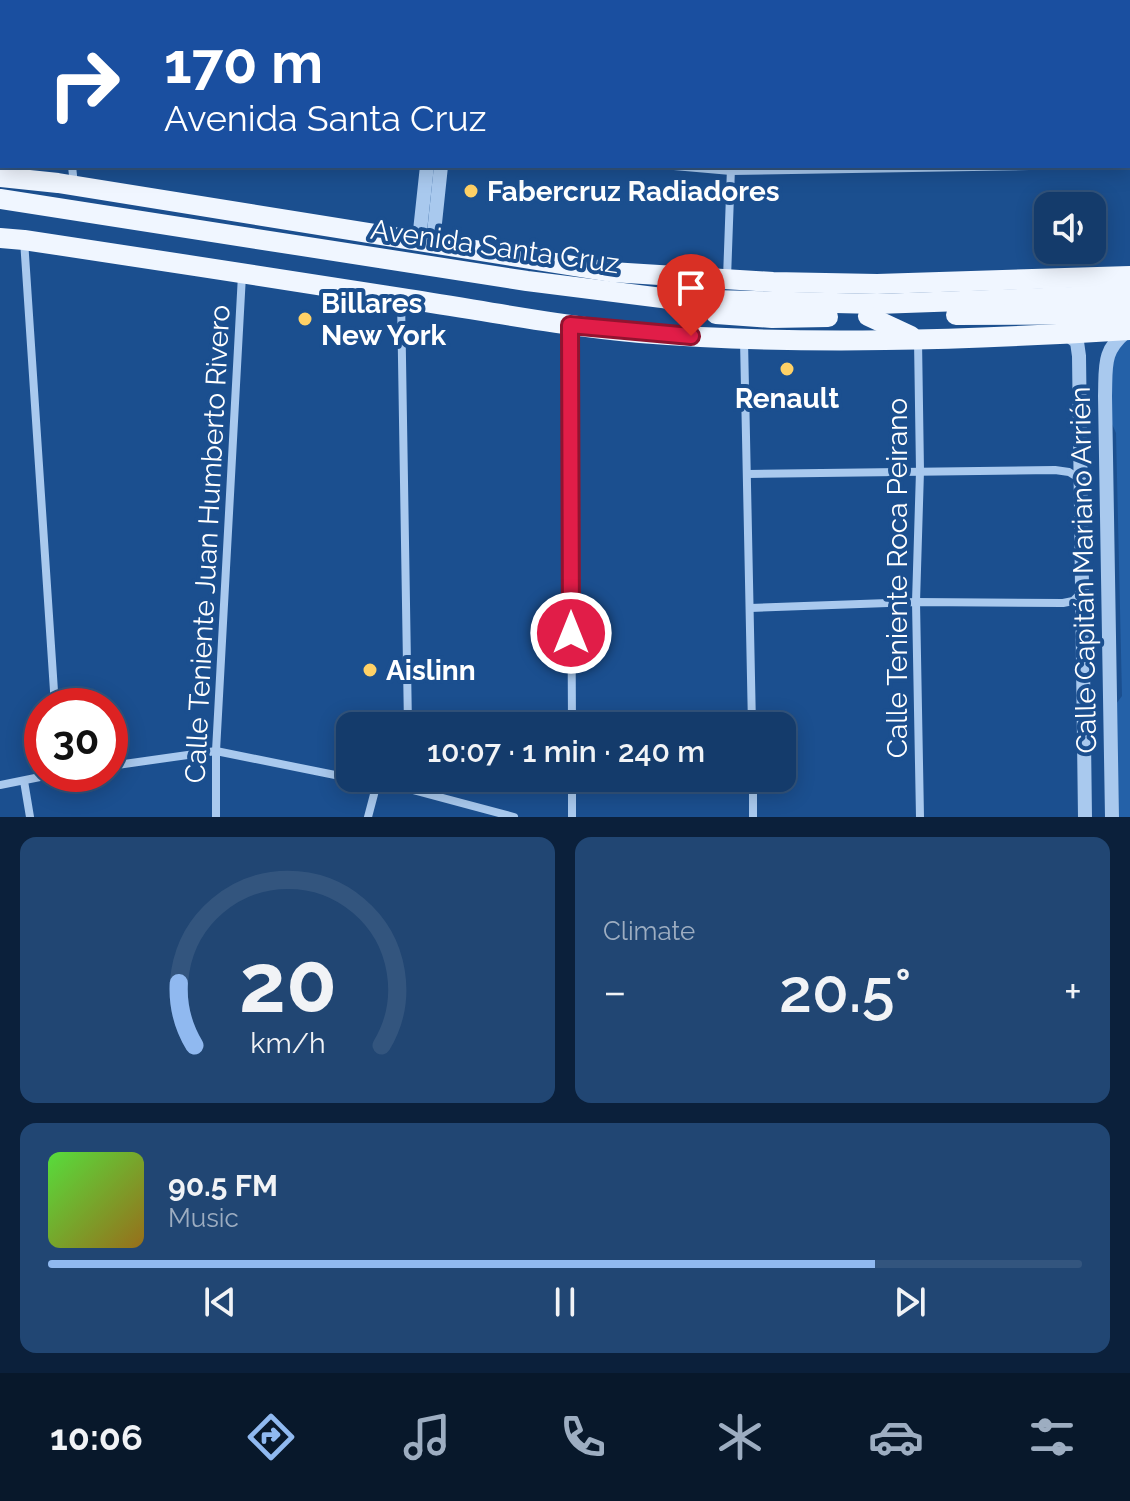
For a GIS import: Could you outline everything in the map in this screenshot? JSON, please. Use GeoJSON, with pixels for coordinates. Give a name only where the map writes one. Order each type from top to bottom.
{"type":"FeatureCollection","features":[{"type":"Feature","properties":{"kind":"main road","name":"Avenida Santa Cruz"},"geometry":{"type":"LineString","coordinates":[[0,177],[73,176],[266,218],[611,272],[877,284],[1130,276]]}},
{"type":"Feature","properties":{"kind":"main road","name":"Avenida Santa Cruz"},"geometry":{"type":"LineString","coordinates":[[0,199],[541,283],[670,299],[877,304],[1130,295]]}},
{"type":"Feature","properties":{"kind":"main road","name":"Avenida Santa Cruz"},"geometry":{"type":"LineString","coordinates":[[0,212],[567,300],[668,311],[772,318],[868,316],[1129,325]]}},
{"type":"Feature","properties":{"kind":"main road"},"geometry":{"type":"LineString","coordinates":[[0,238],[570,325],[744,340],[1067,334],[1129,325]]}},
{"type":"Feature","properties":{"kind":"main road"},"geometry":{"type":"LineString","coordinates":[[877,284],[950,302]]}},
{"type":"Feature","properties":{"kind":"main road"},"geometry":{"type":"LineString","coordinates":[[868,316],[918,339]]}},
{"type":"Feature","properties":{"kind":"street"},"geometry":{"type":"LineString","coordinates":[[426,241],[427,168]]}},
{"type":"Feature","properties":{"kind":"street"},"geometry":{"type":"LineString","coordinates":[[426,241],[441,168]]}},
{"type":"Feature","properties":{"kind":"street"},"geometry":{"type":"LineString","coordinates":[[727,279],[731,169],[808,168]]}},
{"type":"Feature","properties":{"kind":"street"},"geometry":{"type":"LineString","coordinates":[[24,240],[54,688]]}},
{"type":"Feature","properties":{"kind":"street","name":"Calle Teniente Juan Humberto Rivero"},"geometry":{"type":"LineString","coordinates":[[216,817],[216,751],[243,273]]}},
{"type":"Feature","properties":{"kind":"street"},"geometry":{"type":"LineString","coordinates":[[401,298],[408,712]]}},
{"type":"Feature","properties":{"kind":"street"},"geometry":{"type":"LineString","coordinates":[[570,325],[572,712]]}},
{"type":"Feature","properties":{"kind":"street","name":"Calle Capitán Mariano Arrién"},"geometry":{"type":"LineString","coordinates":[[1112,817],[1105,396],[1107,355],[1129,325]]}},
{"type":"Feature","properties":{"kind":"street","name":"Calle Capitán Mariano Arrién"},"geometry":{"type":"LineString","coordinates":[[1067,334],[1077,342],[1080,396],[1085,817]]}},
{"type":"Feature","properties":{"kind":"street","name":"Calle Teniente Roca Peirano"},"geometry":{"type":"LineString","coordinates":[[918,339],[920,471],[916,602],[920,817]]}},
{"type":"Feature","properties":{"kind":"street"},"geometry":{"type":"LineString","coordinates":[[744,340],[752,712]]}},
{"type":"Feature","properties":{"kind":"street"},"geometry":{"type":"LineString","coordinates":[[1080,396],[1105,396]]}},
{"type":"Feature","properties":{"kind":"street"},"geometry":{"type":"LineString","coordinates":[[748,474],[1055,470],[1069,472],[1080,479]]}},
{"type":"Feature","properties":{"kind":"street"},"geometry":{"type":"LineString","coordinates":[[750,608],[916,602],[1063,603],[1073,601],[1082,589]]}},
{"type":"Feature","properties":{"kind":"street"},"geometry":{"type":"LineString","coordinates":[[128,763],[216,751],[336,775]]}},
{"type":"Feature","properties":{"kind":"street"},"geometry":{"type":"LineString","coordinates":[[0,785],[24,781]]}},
{"type":"Feature","properties":{"kind":"street"},"geometry":{"type":"LineString","coordinates":[[26,792],[30,817]]}},
{"type":"Feature","properties":{"kind":"street"},"geometry":{"type":"LineString","coordinates":[[368,817],[375,792]]}},
{"type":"Feature","properties":{"kind":"street"},"geometry":{"type":"LineString","coordinates":[[420,792],[514,817]]}},
{"type":"Feature","properties":{"kind":"street"},"geometry":{"type":"LineString","coordinates":[[572,792],[572,817]]}},
{"type":"Feature","properties":{"kind":"street"},"geometry":{"type":"LineString","coordinates":[[753,792],[753,817]]}},
{"type":"Feature","properties":{"kind":"shaded area"},"geometry":{"type":"Polygon","coordinates":[[[1130,339],[1130,817],[1119,817],[1116,704],[1122,696],[1116,433],[1109,417],[1110,359],[1130,339]]]}},
{"type":"Feature","properties":{"kind":"place","name":"Fabercruz Radiadores"},"geometry":{"type":"Point","coordinates":[471,191]}},
{"type":"Feature","properties":{"kind":"place","name":"Billares New York"},"geometry":{"type":"Point","coordinates":[305,319]}},
{"type":"Feature","properties":{"kind":"place","name":"Renault"},"geometry":{"type":"Point","coordinates":[787,369]}},
{"type":"Feature","properties":{"kind":"place","name":"Aislinn"},"geometry":{"type":"Point","coordinates":[370,670]}},
{"type":"Feature","properties":{"kind":"route"},"geometry":{"type":"LineString","coordinates":[[571,633],[570,325],[691,336]]}}]}
